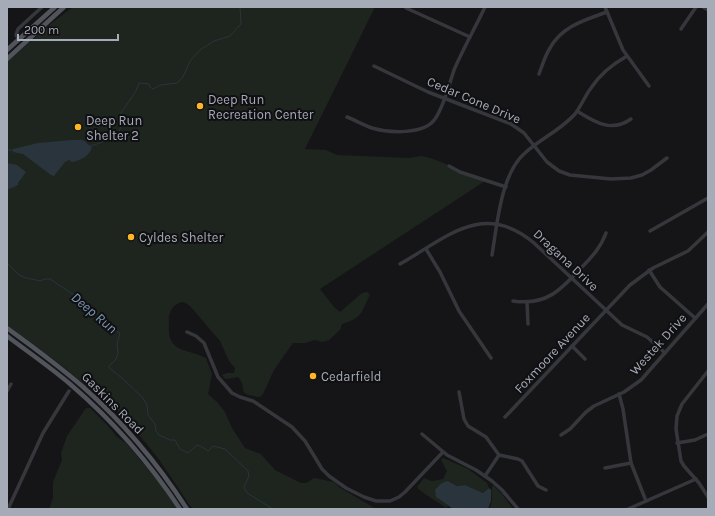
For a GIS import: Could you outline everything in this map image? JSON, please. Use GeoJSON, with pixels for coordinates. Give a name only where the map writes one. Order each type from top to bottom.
{"type":"FeatureCollection","features":[{"type":"Feature","properties":{"kind":"main road"},"geometry":{"type":"LineString","coordinates":[[7,50],[55,7]]}},
{"type":"Feature","properties":{"kind":"main road"},"geometry":{"type":"LineString","coordinates":[[7,59],[64,7]]}},
{"type":"Feature","properties":{"kind":"main road","name":"Gaskins Road"},"geometry":{"type":"LineString","coordinates":[[7,328],[62,370],[109,412],[152,459],[187,509]]}},
{"type":"Feature","properties":{"kind":"main road","name":"Gaskins Road"},"geometry":{"type":"LineString","coordinates":[[7,336],[69,383],[103,415],[127,440],[151,469],[180,509]]}},
{"type":"Feature","properties":{"kind":"street"},"geometry":{"type":"LineString","coordinates":[[19,40],[16,35],[18,29],[42,7]]}},
{"type":"Feature","properties":{"kind":"street"},"geometry":{"type":"LineString","coordinates":[[347,117],[378,129],[416,131],[421,130],[432,123],[438,114],[455,69],[485,7]]}},
{"type":"Feature","properties":{"kind":"street"},"geometry":{"type":"LineString","coordinates":[[605,7],[627,56],[648,86]]}},
{"type":"Feature","properties":{"kind":"street"},"geometry":{"type":"LineString","coordinates":[[681,29],[696,7]]}},
{"type":"Feature","properties":{"kind":"street"},"geometry":{"type":"LineString","coordinates":[[703,7],[708,10]]}},
{"type":"Feature","properties":{"kind":"street"},"geometry":{"type":"LineString","coordinates":[[406,8],[470,37]]}},
{"type":"Feature","properties":{"kind":"street"},"geometry":{"type":"LineString","coordinates":[[539,74],[550,48],[563,32],[576,23],[607,12]]}},
{"type":"Feature","properties":{"kind":"street"},"geometry":{"type":"LineString","coordinates":[[492,255],[502,199],[516,162],[526,151],[565,123],[577,111],[598,79],[610,67],[627,56]]}},
{"type":"Feature","properties":{"kind":"street","name":"Cedar Cone Drive"},"geometry":{"type":"LineString","coordinates":[[374,66],[428,92],[511,124],[524,133],[541,156],[555,168],[565,173],[578,176],[617,179],[631,178],[642,175],[667,158]]}},
{"type":"Feature","properties":{"kind":"street"},"geometry":{"type":"LineString","coordinates":[[577,111],[590,120],[606,125],[621,125],[630,119]]}},
{"type":"Feature","properties":{"kind":"street"},"geometry":{"type":"LineString","coordinates":[[449,166],[460,172],[506,187]]}},
{"type":"Feature","properties":{"kind":"street"},"geometry":{"type":"LineString","coordinates":[[650,231],[708,198]]}},
{"type":"Feature","properties":{"kind":"street","name":"Dragana Drive"},"geometry":{"type":"LineString","coordinates":[[400,264],[466,226],[480,223],[497,224],[513,229],[526,236],[626,328],[643,335],[665,353]]}},
{"type":"Feature","properties":{"kind":"street","name":"Foxmoore Avenue"},"geometry":{"type":"LineString","coordinates":[[505,417],[630,284],[649,270],[688,251],[708,232]]}},
{"type":"Feature","properties":{"kind":"street"},"geometry":{"type":"LineString","coordinates":[[513,301],[527,302],[538,300],[559,290],[597,251],[603,242],[606,233]]}},
{"type":"Feature","properties":{"kind":"street"},"geometry":{"type":"LineString","coordinates":[[426,249],[440,272],[459,311],[491,358]]}},
{"type":"Feature","properties":{"kind":"street"},"geometry":{"type":"LineString","coordinates":[[649,270],[660,288],[695,318]]}},
{"type":"Feature","properties":{"kind":"street"},"geometry":{"type":"LineString","coordinates":[[527,302],[528,324]]}},
{"type":"Feature","properties":{"kind":"street","name":"Westek Drive"},"geometry":{"type":"LineString","coordinates":[[561,435],[570,429],[590,409],[600,402],[619,394],[641,380],[708,304]]}},
{"type":"Feature","properties":{"kind":"street"},"geometry":{"type":"LineString","coordinates":[[187,332],[196,336],[204,343],[217,376],[232,393],[253,401],[292,427],[305,441],[325,473],[346,488],[364,497],[380,502],[390,501],[399,497],[443,452]]}},
{"type":"Feature","properties":{"kind":"street"},"geometry":{"type":"LineString","coordinates":[[572,346],[585,359]]}},
{"type":"Feature","properties":{"kind":"street"},"geometry":{"type":"LineString","coordinates":[[708,371],[686,396],[676,421],[677,443],[681,461],[696,479],[708,497]]}},
{"type":"Feature","properties":{"kind":"street"},"geometry":{"type":"LineString","coordinates":[[7,391],[11,384]]}},
{"type":"Feature","properties":{"kind":"street"},"geometry":{"type":"LineString","coordinates":[[8,509],[43,433],[69,391]]}},
{"type":"Feature","properties":{"kind":"street"},"geometry":{"type":"LineString","coordinates":[[458,392],[466,422],[471,428],[486,437],[499,454],[522,461],[538,486],[546,490]]}},
{"type":"Feature","properties":{"kind":"street"},"geometry":{"type":"LineString","coordinates":[[619,394],[623,409],[631,463],[646,501]]}},
{"type":"Feature","properties":{"kind":"street"},"geometry":{"type":"LineString","coordinates":[[422,434],[443,452],[485,476],[502,490],[518,509]]}},
{"type":"Feature","properties":{"kind":"street"},"geometry":{"type":"LineString","coordinates":[[677,443],[695,440],[708,434]]}},
{"type":"Feature","properties":{"kind":"street"},"geometry":{"type":"LineString","coordinates":[[485,476],[499,454]]}},
{"type":"Feature","properties":{"kind":"street"},"geometry":{"type":"LineString","coordinates":[[605,468],[631,463]]}},
{"type":"Feature","properties":{"kind":"street"},"geometry":{"type":"LineString","coordinates":[[628,509],[696,479]]}},
{"type":"Feature","properties":{"kind":"shaded area"},"geometry":{"type":"Polygon","coordinates":[[[73,7],[375,7],[305,149],[326,150],[337,155],[410,158],[422,156],[438,161],[485,181],[320,289],[334,307],[340,312],[362,293],[367,292],[370,295],[358,317],[342,324],[340,330],[329,340],[322,342],[315,340],[305,343],[293,343],[274,370],[263,394],[260,397],[245,393],[238,377],[224,378],[222,375],[234,373],[235,368],[229,361],[220,341],[190,306],[184,302],[179,303],[173,307],[169,314],[169,334],[171,341],[180,349],[206,358],[212,374],[208,394],[225,412],[232,428],[245,448],[261,454],[275,470],[301,483],[306,483],[314,478],[334,482],[339,487],[376,509],[194,509],[189,505],[160,461],[145,442],[111,404],[101,396],[100,398],[64,367],[7,325],[7,62],[53,22],[73,7]]]}},
{"type":"Feature","properties":{"kind":"shaded area"},"geometry":{"type":"Polygon","coordinates":[[[72,140],[85,141],[92,147],[91,150],[87,156],[81,159],[72,162],[69,160],[65,162],[54,176],[23,154],[13,152],[13,149],[38,143],[72,140]]]}},
{"type":"Feature","properties":{"kind":"shaded area"},"geometry":{"type":"Polygon","coordinates":[[[7,163],[17,165],[26,172],[18,185],[7,190],[7,163]]]}},
{"type":"Feature","properties":{"kind":"shaded area"},"geometry":{"type":"Polygon","coordinates":[[[86,408],[90,408],[117,437],[126,443],[162,486],[177,509],[49,509],[53,498],[53,482],[62,460],[61,453],[67,436],[86,408]]]}},
{"type":"Feature","properties":{"kind":"shaded area"},"geometry":{"type":"Polygon","coordinates":[[[443,458],[468,469],[487,483],[489,488],[483,493],[465,485],[457,486],[448,481],[436,497],[448,506],[446,508],[417,487],[424,478],[432,481],[443,479],[447,471],[441,460],[443,458]]]}},
{"type":"Feature","properties":{"kind":"shaded area"},"geometry":{"type":"Polygon","coordinates":[[[448,481],[457,486],[465,485],[483,493],[489,488],[491,490],[491,501],[488,509],[453,509],[436,497],[435,490],[441,484],[448,481]]]}},
{"type":"Feature","properties":{"kind":"shaded area"},"geometry":{"type":"Polygon","coordinates":[[[493,485],[513,509],[489,509],[492,502],[493,485]]]}},
{"type":"Feature","properties":{"kind":"waterway"},"geometry":{"type":"LineString","coordinates":[[119,132],[122,122],[120,118],[121,113],[136,91],[139,83],[149,84],[153,89],[161,85],[177,83],[183,77],[190,61],[200,50],[214,41],[230,36],[241,24],[240,7]]}},
{"type":"Feature","properties":{"kind":"waterway"},"geometry":{"type":"LineString","coordinates":[[90,146],[107,139]]}},
{"type":"Feature","properties":{"kind":"waterway"},"geometry":{"type":"LineString","coordinates":[[7,150],[14,150]]}},
{"type":"Feature","properties":{"kind":"waterway","name":"Deep Run"},"geometry":{"type":"LineString","coordinates":[[7,263],[23,277],[40,281],[50,279],[83,301],[99,315],[107,326],[120,333],[117,344],[118,353],[116,359],[109,366],[109,368],[143,398],[147,405],[148,415],[155,424],[156,431],[159,435],[170,440],[175,440],[180,449],[188,453],[197,445],[208,451],[213,446],[225,449],[248,471],[249,476],[244,487],[247,493],[273,509]]}},
{"type":"Feature","properties":{"kind":"place","name":"Deep Run Recreation Center"},"geometry":{"type":"Point","coordinates":[200,106]}},
{"type":"Feature","properties":{"kind":"place","name":"Deep Run Shelter 2"},"geometry":{"type":"Point","coordinates":[78,127]}},
{"type":"Feature","properties":{"kind":"place","name":"Cyldes Shelter"},"geometry":{"type":"Point","coordinates":[131,237]}},
{"type":"Feature","properties":{"kind":"place","name":"Cedarfield"},"geometry":{"type":"Point","coordinates":[313,376]}}]}
